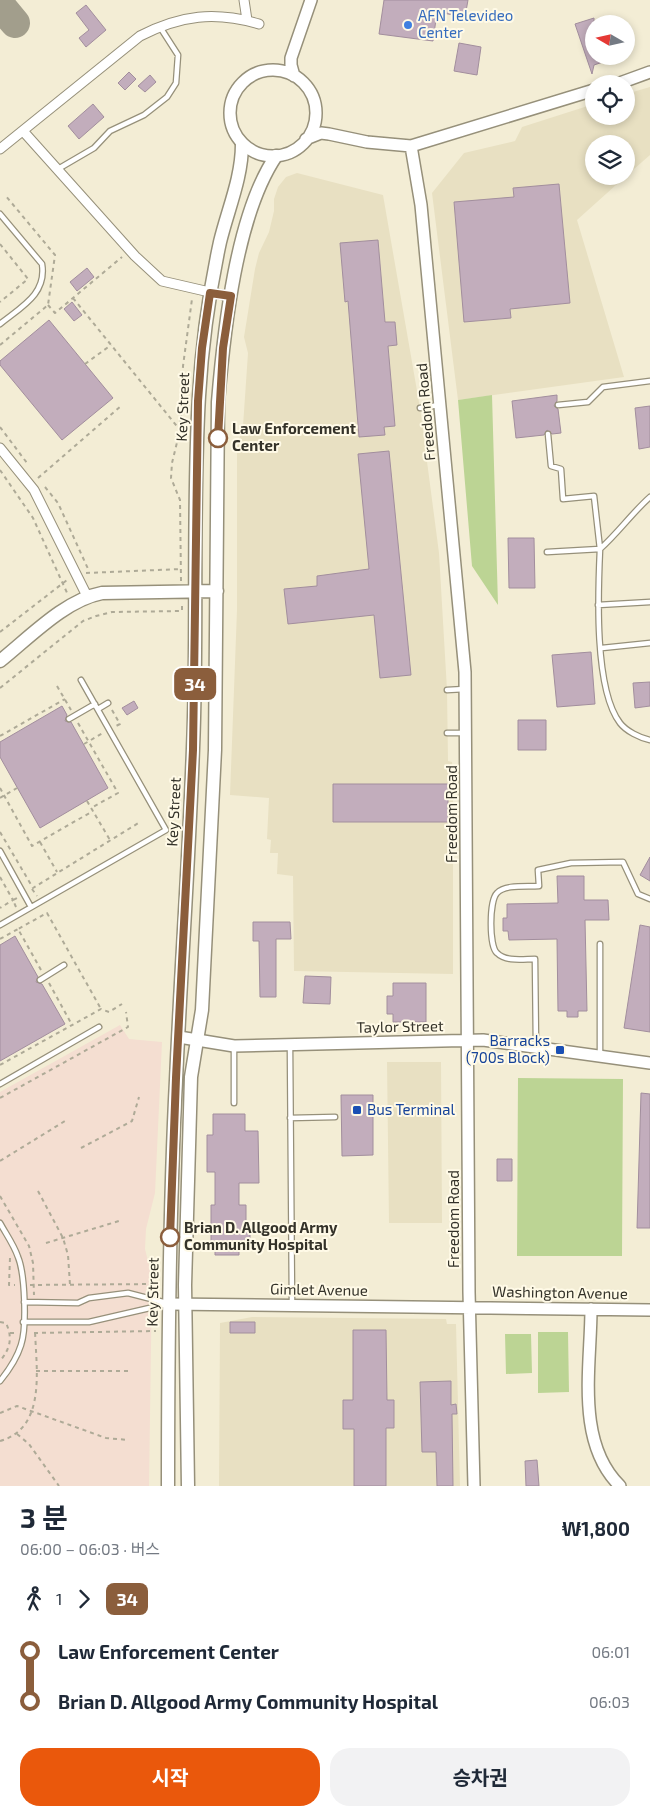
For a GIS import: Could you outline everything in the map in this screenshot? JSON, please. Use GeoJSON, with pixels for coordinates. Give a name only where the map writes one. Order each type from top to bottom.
{"type":"FeatureCollection","features":[{"type":"Feature","properties":{"kind":"main road","name":"Key Street"},"geometry":{"type":"LineString","coordinates":[[168,1486],[168,1304],[193,750],[198,401],[202,348],[210,293],[221,238],[242,161],[242,144]]}},
{"type":"Feature","properties":{"kind":"main road"},"geometry":{"type":"LineString","coordinates":[[188,1486],[186,1304],[191,1077],[202,1010],[215,750],[218,402],[223,348],[231,296],[244,238],[262,176],[276,156]]}},
{"type":"Feature","properties":{"kind":"main road"},"geometry":{"type":"LineString","coordinates":[[0,661],[73,603],[86,596],[102,593],[217,591]]}},
{"type":"Feature","properties":{"kind":"street"},"geometry":{"type":"LineString","coordinates":[[244,0],[246,20]]}},
{"type":"Feature","properties":{"kind":"street"},"geometry":{"type":"LineString","coordinates":[[294,76],[291,58],[311,0]]}},
{"type":"Feature","properties":{"kind":"street"},"geometry":{"type":"LineString","coordinates":[[0,149],[140,36],[160,26],[204,16],[223,15],[259,24]]}},
{"type":"Feature","properties":{"kind":"street"},"geometry":{"type":"LineString","coordinates":[[277,70],[291,58]]}},
{"type":"Feature","properties":{"kind":"street"},"geometry":{"type":"LineString","coordinates":[[277,70],[294,76],[311,94],[315,116],[313,127],[306,139],[293,151],[276,156],[258,153],[242,144],[230,120],[230,109],[234,94],[240,84],[252,75],[263,71],[277,70]]}},
{"type":"Feature","properties":{"kind":"street"},"geometry":{"type":"LineString","coordinates":[[635,77],[650,72]]}},
{"type":"Feature","properties":{"kind":"street"},"geometry":{"type":"LineString","coordinates":[[306,139],[321,133],[367,142],[411,146],[585,93]]}},
{"type":"Feature","properties":{"kind":"street"},"geometry":{"type":"LineString","coordinates":[[315,116],[323,129],[329,134]]}},
{"type":"Feature","properties":{"kind":"street"},"geometry":{"type":"LineString","coordinates":[[23,131],[130,250],[162,281],[210,293],[231,296]]}},
{"type":"Feature","properties":{"kind":"street","name":"Freedom Road"},"geometry":{"type":"LineString","coordinates":[[411,146],[421,205],[466,689],[469,1306],[474,1486]]}},
{"type":"Feature","properties":{"kind":"street"},"geometry":{"type":"LineString","coordinates":[[0,448],[34,490],[86,596]]}},
{"type":"Feature","properties":{"kind":"street","name":"Taylor Street"},"geometry":{"type":"LineString","coordinates":[[179,1037],[234,1046],[468,1040],[650,1062]]}},
{"type":"Feature","properties":{"kind":"street","name":"Gimlet Avenue"},"geometry":{"type":"LineString","coordinates":[[168,1304],[469,1306]]}},
{"type":"Feature","properties":{"kind":"street","name":"Washington Avenue"},"geometry":{"type":"LineString","coordinates":[[469,1306],[650,1310]]}},
{"type":"Feature","properties":{"kind":"street"},"geometry":{"type":"LineString","coordinates":[[590,1309],[589,1411],[592,1433],[603,1464],[620,1486]]}},
{"type":"Feature","properties":{"kind":"lane"},"geometry":{"type":"LineString","coordinates":[[58,169],[94,148],[110,131],[144,115],[167,97],[176,83],[178,55],[160,26]]}},
{"type":"Feature","properties":{"kind":"lane"},"geometry":{"type":"LineString","coordinates":[[0,214],[42,264],[43,278],[38,293],[0,324]]}},
{"type":"Feature","properties":{"kind":"lane"},"geometry":{"type":"LineString","coordinates":[[558,405],[588,402],[603,387],[650,381]]}},
{"type":"Feature","properties":{"kind":"lane"},"geometry":{"type":"LineString","coordinates":[[420,408],[440,405]]}},
{"type":"Feature","properties":{"kind":"lane"},"geometry":{"type":"LineString","coordinates":[[548,434],[551,466],[562,469],[563,499],[594,496],[600,549],[598,605],[605,686],[609,703],[621,725],[641,738],[650,740]]}},
{"type":"Feature","properties":{"kind":"lane"},"geometry":{"type":"LineString","coordinates":[[547,552],[600,549],[618,533],[628,519],[650,497]]}},
{"type":"Feature","properties":{"kind":"lane"},"geometry":{"type":"LineString","coordinates":[[598,605],[650,602]]}},
{"type":"Feature","properties":{"kind":"lane"},"geometry":{"type":"LineString","coordinates":[[602,648],[650,643]]}},
{"type":"Feature","properties":{"kind":"lane"},"geometry":{"type":"LineString","coordinates":[[0,925],[166,830],[81,680]]}},
{"type":"Feature","properties":{"kind":"lane"},"geometry":{"type":"LineString","coordinates":[[447,690],[466,689]]}},
{"type":"Feature","properties":{"kind":"lane"},"geometry":{"type":"LineString","coordinates":[[98,709],[108,703]]}},
{"type":"Feature","properties":{"kind":"lane"},"geometry":{"type":"LineString","coordinates":[[69,718],[95,704]]}},
{"type":"Feature","properties":{"kind":"lane"},"geometry":{"type":"LineString","coordinates":[[448,733],[466,733]]}},
{"type":"Feature","properties":{"kind":"lane"},"geometry":{"type":"LineString","coordinates":[[0,851],[31,907]]}},
{"type":"Feature","properties":{"kind":"lane"},"geometry":{"type":"LineString","coordinates":[[536,1047],[535,959],[506,959],[496,953],[492,943],[492,901],[497,893],[504,889],[539,886],[538,870],[570,863],[622,862],[638,894],[650,900]]}},
{"type":"Feature","properties":{"kind":"lane"},"geometry":{"type":"LineString","coordinates":[[600,944],[600,1056]]}},
{"type":"Feature","properties":{"kind":"lane"},"geometry":{"type":"LineString","coordinates":[[40,980],[64,965]]}},
{"type":"Feature","properties":{"kind":"lane"},"geometry":{"type":"LineString","coordinates":[[0,1084],[99,1027]]}},
{"type":"Feature","properties":{"kind":"lane"},"geometry":{"type":"LineString","coordinates":[[290,1044],[292,1305]]}},
{"type":"Feature","properties":{"kind":"lane"},"geometry":{"type":"LineString","coordinates":[[234,1046],[234,1104]]}},
{"type":"Feature","properties":{"kind":"lane"},"geometry":{"type":"LineString","coordinates":[[290,1118],[335,1117]]}},
{"type":"Feature","properties":{"kind":"lane"},"geometry":{"type":"LineString","coordinates":[[0,1223],[18,1256],[24,1285],[22,1343],[13,1363],[0,1381]]}},
{"type":"Feature","properties":{"kind":"lane"},"geometry":{"type":"LineString","coordinates":[[24,1302],[78,1303],[89,1298],[128,1293],[168,1304]]}},
{"type":"Feature","properties":{"kind":"lane"},"geometry":{"type":"LineString","coordinates":[[23,1322],[89,1322],[168,1304]]}},
{"type":"Feature","properties":{"kind":"path"},"geometry":{"type":"LineString","coordinates":[[0,244],[28,279],[0,302]]}},
{"type":"Feature","properties":{"kind":"path"},"geometry":{"type":"LineString","coordinates":[[48,305],[55,313],[130,250]]}},
{"type":"Feature","properties":{"kind":"path"},"geometry":{"type":"LineString","coordinates":[[0,688],[83,621],[112,612],[182,611],[180,500],[171,478],[172,463],[180,430],[183,366],[194,289]]}},
{"type":"Feature","properties":{"kind":"path"},"geometry":{"type":"LineString","coordinates":[[73,298],[180,430]]}},
{"type":"Feature","properties":{"kind":"path"},"geometry":{"type":"LineString","coordinates":[[85,364],[111,345]]}},
{"type":"Feature","properties":{"kind":"path"},"geometry":{"type":"LineString","coordinates":[[122,406],[38,478],[58,503],[90,572],[181,569]]}},
{"type":"Feature","properties":{"kind":"path"},"geometry":{"type":"LineString","coordinates":[[0,427],[27,464]]}},
{"type":"Feature","properties":{"kind":"path"},"geometry":{"type":"LineString","coordinates":[[0,470],[33,518],[61,583],[0,632]]}},
{"type":"Feature","properties":{"kind":"path"},"geometry":{"type":"LineString","coordinates":[[0,788],[32,846],[118,792],[57,686]]}},
{"type":"Feature","properties":{"kind":"path"},"geometry":{"type":"LineString","coordinates":[[0,736],[65,699]]}},
{"type":"Feature","properties":{"kind":"path"},"geometry":{"type":"LineString","coordinates":[[84,744],[120,724],[108,703]]}},
{"type":"Feature","properties":{"kind":"path"},"geometry":{"type":"LineString","coordinates":[[0,798],[18,788]]}},
{"type":"Feature","properties":{"kind":"path"},"geometry":{"type":"LineString","coordinates":[[87,801],[110,840]]}},
{"type":"Feature","properties":{"kind":"path"},"geometry":{"type":"LineString","coordinates":[[0,832],[33,888],[140,822]]}},
{"type":"Feature","properties":{"kind":"path"},"geometry":{"type":"LineString","coordinates":[[40,842],[57,872]]}},
{"type":"Feature","properties":{"kind":"path"},"geometry":{"type":"LineString","coordinates":[[0,878],[13,900],[0,908]]}},
{"type":"Feature","properties":{"kind":"path"},"geometry":{"type":"LineString","coordinates":[[0,939],[18,929]]}},
{"type":"Feature","properties":{"kind":"path"},"geometry":{"type":"LineString","coordinates":[[0,1065],[101,1009],[109,1012],[122,1004]]}},
{"type":"Feature","properties":{"kind":"path"},"geometry":{"type":"LineString","coordinates":[[0,1098],[128,1027],[126,1012]]}},
{"type":"Feature","properties":{"kind":"path"},"geometry":{"type":"LineString","coordinates":[[81,1148],[132,1121],[139,1097]]}},
{"type":"Feature","properties":{"kind":"path"},"geometry":{"type":"LineString","coordinates":[[0,1161],[65,1121]]}},
{"type":"Feature","properties":{"kind":"path"},"geometry":{"type":"LineString","coordinates":[[38,1191],[63,1238],[68,1255],[70,1285]]}},
{"type":"Feature","properties":{"kind":"path"},"geometry":{"type":"LineString","coordinates":[[46,1243],[119,1221]]}},
{"type":"Feature","properties":{"kind":"path"},"geometry":{"type":"LineString","coordinates":[[10,1257],[9,1285],[156,1284]]}},
{"type":"Feature","properties":{"kind":"path"},"geometry":{"type":"LineString","coordinates":[[0,1322],[6,1324],[10,1333],[9,1347],[0,1361]]}},
{"type":"Feature","properties":{"kind":"path"},"geometry":{"type":"LineString","coordinates":[[10,1333],[156,1331]]}},
{"type":"Feature","properties":{"kind":"path"},"geometry":{"type":"LineString","coordinates":[[36,1371],[128,1371]]}},
{"type":"Feature","properties":{"kind":"path"},"geometry":{"type":"LineString","coordinates":[[0,1413],[17,1406],[106,1438],[128,1440]]}},
{"type":"Feature","properties":{"kind":"path"},"geometry":{"type":"LineString","coordinates":[[16,1433],[28,1444],[59,1486]]}},
{"type":"Feature","properties":{"kind":"shaded area"},"geometry":{"type":"Polygon","coordinates":[[[650,87],[650,155],[635,168],[635,135],[585,135],[585,185],[616,185],[577,220],[624,377],[458,400],[432,193],[464,153],[515,141],[522,127],[585,107],[585,125],[635,125],[635,91],[650,87]]]}},
{"type":"Feature","properties":{"kind":"shaded area"},"geometry":{"type":"Polygon","coordinates":[[[297,173],[383,195],[420,408],[439,553],[447,690],[448,761],[452,762],[453,775],[453,974],[294,971],[293,876],[277,874],[278,853],[270,853],[271,840],[267,839],[269,798],[230,795],[237,610],[237,447],[243,426],[248,353],[244,337],[255,269],[259,253],[269,232],[274,211],[274,199],[278,187],[286,177],[297,173]]]}},
{"type":"Feature","properties":{"kind":"shaded area","name":"Brian D. Allgood Army Community Hospital"},"geometry":{"type":"Polygon","coordinates":[[[120,1025],[129,1039],[162,1042],[155,1193],[146,1229],[145,1249],[152,1277],[149,1486],[0,1486],[0,1092],[120,1025]]]}},
{"type":"Feature","properties":{"kind":"shaded area"},"geometry":{"type":"Polygon","coordinates":[[[387,1062],[441,1062],[442,1223],[389,1223],[387,1062]]]}},
{"type":"Feature","properties":{"kind":"shaded area"},"geometry":{"type":"Polygon","coordinates":[[[252,1317],[446,1319],[447,1324],[456,1324],[460,1486],[219,1486],[220,1323],[252,1317]]]}},
{"type":"Feature","properties":{"kind":"green space"},"geometry":{"type":"Polygon","coordinates":[[[492,395],[498,605],[472,566],[458,400],[492,395]]]}},
{"type":"Feature","properties":{"kind":"green space"},"geometry":{"type":"Polygon","coordinates":[[[518,1078],[623,1079],[622,1256],[517,1256],[518,1078]]]}},
{"type":"Feature","properties":{"kind":"green space"},"geometry":{"type":"Polygon","coordinates":[[[538,1332],[568,1332],[569,1392],[538,1393],[538,1332]]]}},
{"type":"Feature","properties":{"kind":"green space"},"geometry":{"type":"Polygon","coordinates":[[[505,1334],[531,1334],[532,1373],[506,1374],[505,1334]]]}},
{"type":"Feature","properties":{"kind":"building","name":"AFN Televideo Center"},"geometry":{"type":"Polygon","coordinates":[[[384,0],[468,0],[465,17],[437,12],[433,41],[379,34],[384,0]]]}},
{"type":"Feature","properties":{"kind":"building"},"geometry":{"type":"Polygon","coordinates":[[[86,5],[106,30],[86,47],[79,38],[89,30],[76,13],[86,5]]]}},
{"type":"Feature","properties":{"kind":"building"},"geometry":{"type":"Polygon","coordinates":[[[585,21],[585,53],[575,24],[585,21]]]}},
{"type":"Feature","properties":{"kind":"building"},"geometry":{"type":"Polygon","coordinates":[[[459,43],[481,47],[477,75],[454,71],[459,43]]]}},
{"type":"Feature","properties":{"kind":"building"},"geometry":{"type":"Polygon","coordinates":[[[589,65],[594,65],[592,74],[589,65]]]}},
{"type":"Feature","properties":{"kind":"building"},"geometry":{"type":"Polygon","coordinates":[[[129,72],[136,79],[125,90],[118,83],[129,72]]]}},
{"type":"Feature","properties":{"kind":"building"},"geometry":{"type":"Polygon","coordinates":[[[150,75],[156,82],[145,92],[138,86],[150,75]]]}},
{"type":"Feature","properties":{"kind":"building"},"geometry":{"type":"Polygon","coordinates":[[[93,104],[104,117],[79,139],[68,126],[93,104]]]}},
{"type":"Feature","properties":{"kind":"building"},"geometry":{"type":"Polygon","coordinates":[[[559,184],[570,303],[510,309],[511,318],[464,322],[454,202],[514,197],[513,188],[559,184]]]}},
{"type":"Feature","properties":{"kind":"building"},"geometry":{"type":"Polygon","coordinates":[[[378,240],[385,322],[395,322],[397,345],[388,346],[395,426],[384,427],[385,435],[359,437],[348,301],[345,302],[340,243],[378,240]]]}},
{"type":"Feature","properties":{"kind":"building"},"geometry":{"type":"Polygon","coordinates":[[[87,268],[94,277],[77,291],[70,282],[87,268]]]}},
{"type":"Feature","properties":{"kind":"building"},"geometry":{"type":"Polygon","coordinates":[[[72,302],[82,315],[74,321],[64,309],[72,302]]]}},
{"type":"Feature","properties":{"kind":"building"},"geometry":{"type":"Polygon","coordinates":[[[49,320],[113,398],[62,440],[0,365],[0,361],[49,320]]]}},
{"type":"Feature","properties":{"kind":"building"},"geometry":{"type":"Polygon","coordinates":[[[557,395],[557,401],[554,406],[558,409],[561,433],[552,434],[547,430],[544,435],[516,438],[512,401],[557,395]]]}},
{"type":"Feature","properties":{"kind":"building"},"geometry":{"type":"Polygon","coordinates":[[[650,406],[650,447],[639,449],[635,408],[650,406]]]}},
{"type":"Feature","properties":{"kind":"building"},"geometry":{"type":"Polygon","coordinates":[[[389,451],[411,675],[380,678],[374,615],[288,624],[284,589],[317,586],[317,576],[369,569],[358,454],[389,451]]]}},
{"type":"Feature","properties":{"kind":"building"},"geometry":{"type":"Polygon","coordinates":[[[508,538],[534,538],[535,588],[509,588],[508,538]]]}},
{"type":"Feature","properties":{"kind":"building"},"geometry":{"type":"Polygon","coordinates":[[[591,652],[595,704],[557,707],[552,655],[591,652]]]}},
{"type":"Feature","properties":{"kind":"building"},"geometry":{"type":"Polygon","coordinates":[[[650,682],[650,706],[635,708],[633,683],[650,682]]]}},
{"type":"Feature","properties":{"kind":"building"},"geometry":{"type":"Polygon","coordinates":[[[134,701],[138,708],[127,715],[122,708],[134,701]]]}},
{"type":"Feature","properties":{"kind":"building"},"geometry":{"type":"Polygon","coordinates":[[[62,706],[67,715],[65,721],[71,722],[108,788],[40,828],[0,757],[0,742],[62,706]]]}},
{"type":"Feature","properties":{"kind":"building"},"geometry":{"type":"Polygon","coordinates":[[[518,720],[546,720],[546,750],[518,750],[518,720]]]}},
{"type":"Feature","properties":{"kind":"building"},"geometry":{"type":"Polygon","coordinates":[[[333,784],[448,784],[448,822],[333,822],[333,784]]]}},
{"type":"Feature","properties":{"kind":"building"},"geometry":{"type":"Polygon","coordinates":[[[650,857],[650,881],[640,875],[650,857]]]}},
{"type":"Feature","properties":{"kind":"building"},"geometry":{"type":"Polygon","coordinates":[[[557,876],[584,876],[584,900],[608,900],[609,920],[585,920],[587,1011],[578,1011],[578,1017],[567,1017],[567,1011],[558,1011],[557,939],[509,940],[508,931],[503,931],[503,918],[507,918],[507,904],[558,903],[557,876]]]}},
{"type":"Feature","properties":{"kind":"building"},"geometry":{"type":"Polygon","coordinates":[[[253,922],[290,922],[291,939],[276,939],[276,997],[260,997],[259,941],[253,941],[253,922]]]}},
{"type":"Feature","properties":{"kind":"building"},"geometry":{"type":"Polygon","coordinates":[[[640,925],[650,927],[650,1032],[624,1028],[640,925]]]}},
{"type":"Feature","properties":{"kind":"building"},"geometry":{"type":"Polygon","coordinates":[[[15,936],[38,977],[36,982],[42,984],[65,1024],[0,1061],[0,945],[15,936]]]}},
{"type":"Feature","properties":{"kind":"building"},"geometry":{"type":"Polygon","coordinates":[[[305,976],[331,977],[330,1004],[303,1003],[305,976]]]}},
{"type":"Feature","properties":{"kind":"building"},"geometry":{"type":"Polygon","coordinates":[[[393,983],[426,983],[426,1022],[393,1022],[393,1014],[387,1014],[387,996],[393,996],[393,983]]]}},
{"type":"Feature","properties":{"kind":"building"},"geometry":{"type":"Polygon","coordinates":[[[641,1093],[650,1094],[650,1228],[637,1228],[641,1093]]]}},
{"type":"Feature","properties":{"kind":"building","name":"Bus Terminal"},"geometry":{"type":"Polygon","coordinates":[[[341,1095],[373,1095],[373,1155],[342,1156],[341,1095]]]}},
{"type":"Feature","properties":{"kind":"building"},"geometry":{"type":"Polygon","coordinates":[[[213,1114],[245,1114],[245,1131],[258,1131],[259,1183],[239,1183],[239,1205],[246,1205],[246,1223],[250,1223],[250,1244],[239,1244],[239,1255],[215,1255],[215,1242],[211,1242],[211,1205],[215,1205],[215,1172],[207,1172],[207,1135],[213,1135],[213,1114]]]}},
{"type":"Feature","properties":{"kind":"building"},"geometry":{"type":"Polygon","coordinates":[[[497,1159],[512,1159],[512,1181],[497,1181],[497,1159]]]}},
{"type":"Feature","properties":{"kind":"building"},"geometry":{"type":"Polygon","coordinates":[[[230,1322],[255,1322],[255,1333],[230,1333],[230,1322]]]}},
{"type":"Feature","properties":{"kind":"building"},"geometry":{"type":"Polygon","coordinates":[[[353,1330],[386,1330],[387,1400],[394,1400],[394,1428],[386,1428],[386,1486],[354,1486],[354,1429],[343,1429],[343,1400],[353,1400],[353,1330]]]}},
{"type":"Feature","properties":{"kind":"building"},"geometry":{"type":"Polygon","coordinates":[[[451,1381],[451,1405],[456,1404],[457,1414],[452,1414],[453,1486],[437,1486],[436,1452],[422,1452],[420,1382],[451,1381]]]}},
{"type":"Feature","properties":{"kind":"building"},"geometry":{"type":"Polygon","coordinates":[[[537,1460],[539,1486],[526,1486],[525,1461],[537,1460]]]}},
{"type":"Feature","properties":{"kind":"taxiway"},"geometry":{"type":"LineString","coordinates":[[0,5],[15,23]]}},
{"type":"Feature","properties":{"kind":"bus line","name":"34"},"geometry":{"type":"LineString","coordinates":[[170,1237],[176,1078],[193,750],[198,401],[202,348],[210,293],[231,296],[223,348],[218,402],[218,438]]}},
{"type":"Feature","properties":{"kind":"place","name":"AFN Televideo Center"},"geometry":{"type":"Point","coordinates":[408,25]}},
{"type":"Feature","properties":{"kind":"place","name":"Law Enforcement Center"},"geometry":{"type":"Point","coordinates":[218,438]}},
{"type":"Feature","properties":{"kind":"place","name":"Barracks (700s Block)"},"geometry":{"type":"Point","coordinates":[560,1050]}},
{"type":"Feature","properties":{"kind":"place","name":"Bus Terminal"},"geometry":{"type":"Point","coordinates":[357,1110]}},
{"type":"Feature","properties":{"kind":"place","name":"Brian D. Allgood Army Community Hospital"},"geometry":{"type":"Point","coordinates":[170,1237]}}]}
